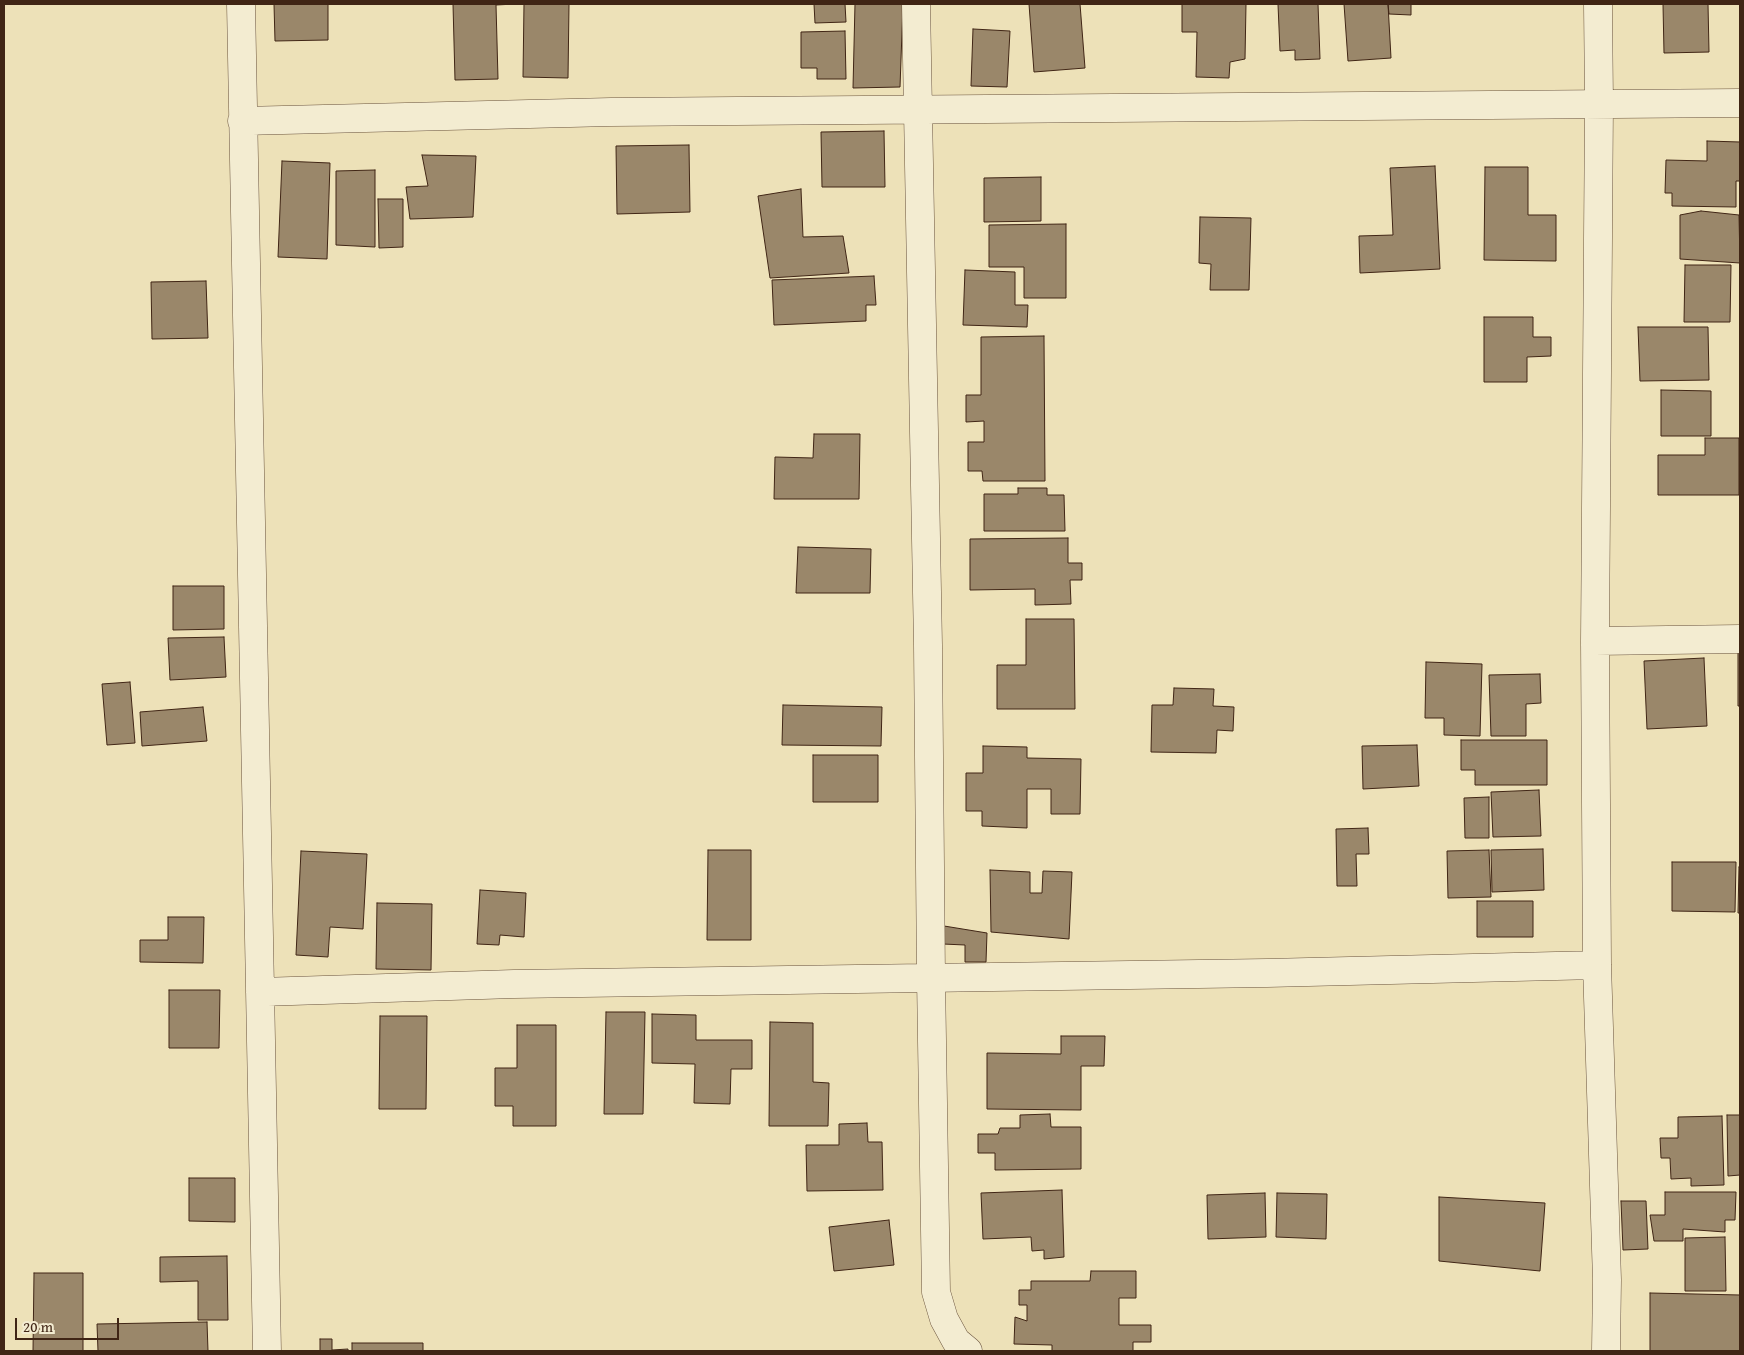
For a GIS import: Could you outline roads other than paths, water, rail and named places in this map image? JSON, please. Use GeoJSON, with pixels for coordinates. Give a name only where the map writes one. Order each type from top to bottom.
{"type":"FeatureCollection","features":[{"type":"Feature","properties":{"kind":"street"},"geometry":{"type":"LineString","coordinates":[[241,4],[267,1351]]}},
{"type":"Feature","properties":{"kind":"street"},"geometry":{"type":"LineString","coordinates":[[916,4],[928,645],[936,1292],[944,1318],[956,1341],[968,1351]]}},
{"type":"Feature","properties":{"kind":"street"},"geometry":{"type":"LineString","coordinates":[[1598,4],[1600,104],[1596,641],[1597,965],[1608,1280],[1606,1351]]}},
{"type":"Feature","properties":{"kind":"street"},"geometry":{"type":"LineString","coordinates":[[242,121],[611,112],[1740,103]]}},
{"type":"Feature","properties":{"kind":"street"},"geometry":{"type":"LineString","coordinates":[[1596,641],[1740,638]]}},
{"type":"Feature","properties":{"kind":"street"},"geometry":{"type":"LineString","coordinates":[[260,992],[514,984],[1597,965]]}}]}
